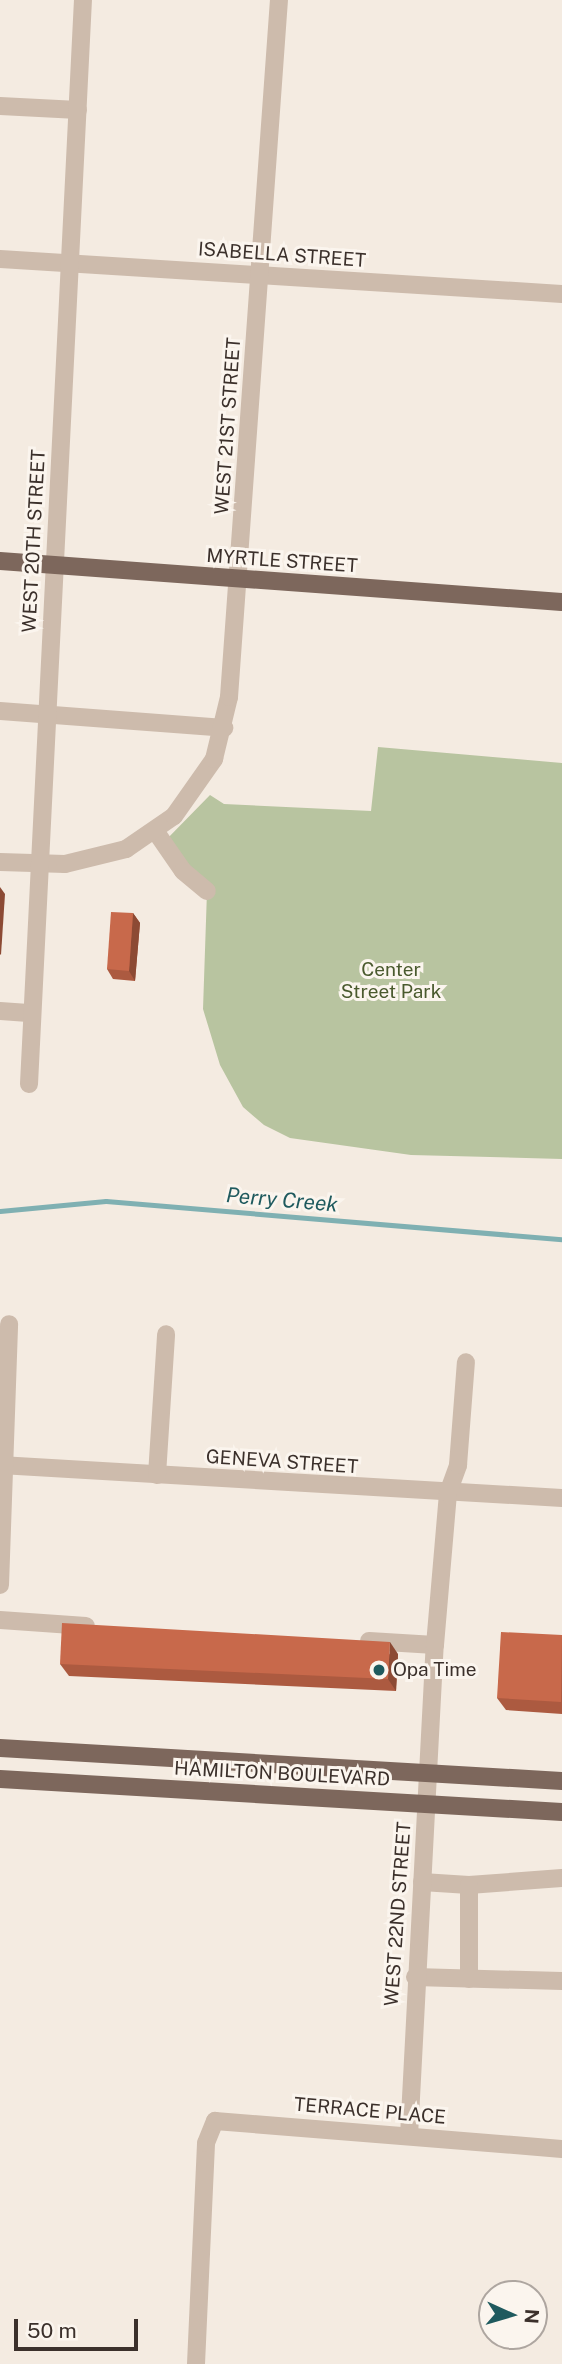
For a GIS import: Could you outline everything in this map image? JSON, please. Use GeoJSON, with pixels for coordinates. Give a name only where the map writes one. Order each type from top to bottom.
{"type":"FeatureCollection","features":[{"type":"Feature","properties":{"kind":"main road","name":"MYRTLE STREET"},"geometry":{"type":"LineString","coordinates":[[0,561],[562,602]]}},
{"type":"Feature","properties":{"kind":"main road","name":"HAMILTON BOULEVARD"},"geometry":{"type":"LineString","coordinates":[[0,1748],[562,1781]]}},
{"type":"Feature","properties":{"kind":"main road","name":"HAMILTON BOULEVARD"},"geometry":{"type":"LineString","coordinates":[[0,1779],[562,1812]]}},
{"type":"Feature","properties":{"kind":"street","name":"WEST 20TH STREET"},"geometry":{"type":"LineString","coordinates":[[29,1084],[83,0]]}},
{"type":"Feature","properties":{"kind":"street","name":"WEST 21ST STREET"},"geometry":{"type":"LineString","coordinates":[[156,832],[201,784],[224,728],[279,0]]}},
{"type":"Feature","properties":{"kind":"street"},"geometry":{"type":"LineString","coordinates":[[0,106],[78,110]]}},
{"type":"Feature","properties":{"kind":"street","name":"ISABELLA STREET"},"geometry":{"type":"LineString","coordinates":[[0,259],[562,294]]}},
{"type":"Feature","properties":{"kind":"street"},"geometry":{"type":"LineString","coordinates":[[0,711],[224,728]]}},
{"type":"Feature","properties":{"kind":"street"},"geometry":{"type":"LineString","coordinates":[[0,862],[38,864],[97,859],[156,832],[183,870],[207,891]]}},
{"type":"Feature","properties":{"kind":"street"},"geometry":{"type":"LineString","coordinates":[[0,1011],[32,1013]]}},
{"type":"Feature","properties":{"kind":"street"},"geometry":{"type":"LineString","coordinates":[[0,1585],[9,1324]]}},
{"type":"Feature","properties":{"kind":"street"},"geometry":{"type":"LineString","coordinates":[[157,1475],[166,1334]]}},
{"type":"Feature","properties":{"kind":"street","name":"WEST 22ND STREET"},"geometry":{"type":"LineString","coordinates":[[409,2136],[415,1977],[435,1645],[448,1493],[458,1465],[466,1362]]}},
{"type":"Feature","properties":{"kind":"street","name":"GENEVA STREET"},"geometry":{"type":"LineString","coordinates":[[3,1466],[562,1498]]}},
{"type":"Feature","properties":{"kind":"street"},"geometry":{"type":"LineString","coordinates":[[0,1620],[104,1627]]}},
{"type":"Feature","properties":{"kind":"street"},"geometry":{"type":"LineString","coordinates":[[352,1640],[435,1645]]}},
{"type":"Feature","properties":{"kind":"street"},"geometry":{"type":"LineString","coordinates":[[422,1882],[469,1885],[562,1878]]}},
{"type":"Feature","properties":{"kind":"street"},"geometry":{"type":"LineString","coordinates":[[469,1885],[469,1979]]}},
{"type":"Feature","properties":{"kind":"street"},"geometry":{"type":"LineString","coordinates":[[415,1977],[562,1981]]}},
{"type":"Feature","properties":{"kind":"street","name":"TERRACE PLACE"},"geometry":{"type":"LineString","coordinates":[[196,2364],[205,2160],[209,2127],[224,2120],[562,2149]]}},
{"type":"Feature","properties":{"kind":"green space","name":"Center Street Park"},"geometry":{"type":"Polygon","coordinates":[[[378,747],[562,763],[562,1159],[411,1155],[290,1138],[264,1125],[243,1107],[220,1065],[203,1009],[207,891],[164,842],[210,795],[224,804],[371,811],[378,747]]]}},
{"type":"Feature","properties":{"kind":"building"},"geometry":{"type":"Polygon","coordinates":[[[111,912],[133,913],[129,971],[107,969],[111,912]]]}},
{"type":"Feature","properties":{"kind":"building"},"geometry":{"type":"Polygon","coordinates":[[[62,1623],[390,1642],[388,1679],[60,1664],[62,1623]]]}},
{"type":"Feature","properties":{"kind":"building"},"geometry":{"type":"Polygon","coordinates":[[[501,1632],[562,1635],[561,1702],[497,1698],[501,1632]]]}},
{"type":"Feature","properties":{"kind":"waterway","name":"Perry Creek"},"geometry":{"type":"LineString","coordinates":[[0,1211],[106,1201],[562,1239]]}},
{"type":"Feature","properties":{"kind":"place","name":"Opa Time"},"geometry":{"type":"Point","coordinates":[379,1670]}}]}
